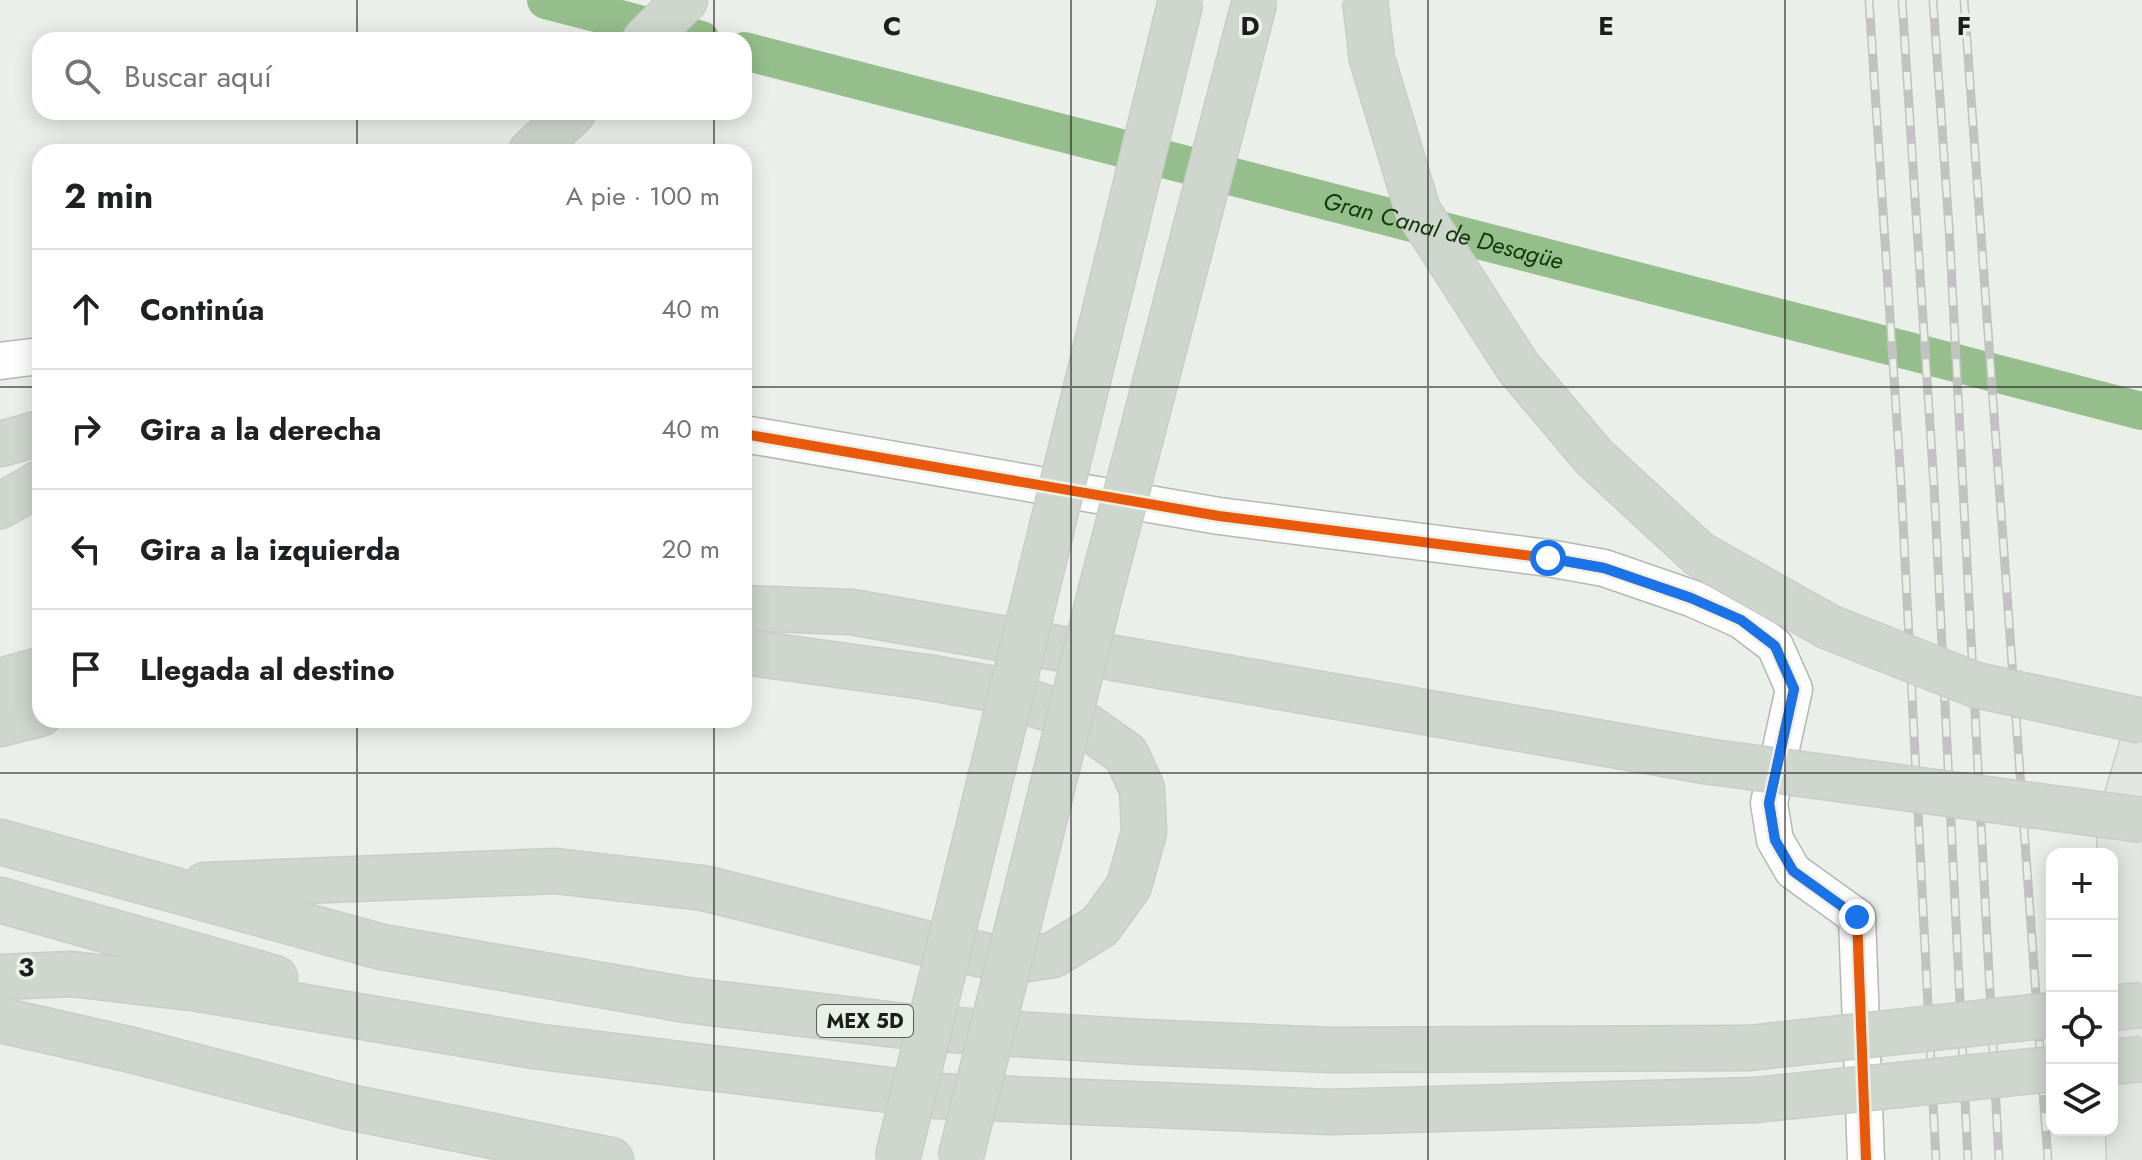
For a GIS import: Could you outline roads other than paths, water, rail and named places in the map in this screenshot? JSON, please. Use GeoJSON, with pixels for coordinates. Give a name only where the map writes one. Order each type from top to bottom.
{"type":"FeatureCollection","features":[{"type":"Feature","properties":{"kind":"highway"},"geometry":{"type":"LineString","coordinates":[[653,32],[685,0]]}},
{"type":"Feature","properties":{"kind":"highway"},"geometry":{"type":"LineString","coordinates":[[897,1160],[1181,0]]}},
{"type":"Feature","properties":{"kind":"highway"},"geometry":{"type":"LineString","coordinates":[[960,1160],[1101,590],[1255,0]]}},
{"type":"Feature","properties":{"kind":"highway"},"geometry":{"type":"LineString","coordinates":[[1365,0],[1372,59],[1418,211],[1518,367],[1594,457],[1699,554],[1829,627],[1976,685],[2142,721]]}},
{"type":"Feature","properties":{"kind":"highway"},"geometry":{"type":"LineString","coordinates":[[529,144],[563,120]]}},
{"type":"Feature","properties":{"kind":"highway"},"geometry":{"type":"LineString","coordinates":[[539,144],[565,120]]}},
{"type":"Feature","properties":{"kind":"highway"},"geometry":{"type":"LineString","coordinates":[[0,444],[32,435]]}},
{"type":"Feature","properties":{"kind":"highway"},"geometry":{"type":"LineString","coordinates":[[0,506],[32,488]]}},
{"type":"Feature","properties":{"kind":"highway"},"geometry":{"type":"LineString","coordinates":[[752,608],[851,612],[1705,761],[2130,822]]}},
{"type":"Feature","properties":{"kind":"highway"},"geometry":{"type":"LineString","coordinates":[[160,887],[555,871],[703,888],[933,945],[1014,961],[1053,955],[1100,926],[1129,886],[1144,832],[1142,789],[1126,754],[1075,718],[988,688],[752,653]]}},
{"type":"Feature","properties":{"kind":"highway"},"geometry":{"type":"LineString","coordinates":[[0,681],[32,672]]}},
{"type":"Feature","properties":{"kind":"highway"},"geometry":{"type":"LineString","coordinates":[[0,724],[32,716]]}},
{"type":"Feature","properties":{"kind":"highway","name":"MEX 5D"},"geometry":{"type":"LineString","coordinates":[[0,842],[382,947],[687,1000],[921,1028],[1331,1050],[1750,1048],[2046,1016]]}},
{"type":"Feature","properties":{"kind":"highway"},"geometry":{"type":"LineString","coordinates":[[0,900],[351,1000],[534,1046]]}},
{"type":"Feature","properties":{"kind":"highway"},"geometry":{"type":"LineString","coordinates":[[0,977],[72,974],[199,989],[534,1046],[937,1096],[1329,1112],[1756,1100],[2046,1070]]}},
{"type":"Feature","properties":{"kind":"highway"},"geometry":{"type":"LineString","coordinates":[[2118,1007],[2142,1005]]}},
{"type":"Feature","properties":{"kind":"highway"},"geometry":{"type":"LineString","coordinates":[[0,1020],[132,1050],[349,1107],[611,1160]]}},
{"type":"Feature","properties":{"kind":"highway"},"geometry":{"type":"LineString","coordinates":[[2118,1061],[2142,1059]]}},
{"type":"Feature","properties":{"kind":"main road"},"geometry":{"type":"LineString","coordinates":[[2129,1160],[2130,822],[2142,746]]}},
{"type":"Feature","properties":{"kind":"street"},"geometry":{"type":"LineString","coordinates":[[0,361],[32,357]]}},
{"type":"Feature","properties":{"kind":"street"},"geometry":{"type":"LineString","coordinates":[[752,435],[1219,516],[1548,558],[1604,568],[1691,598],[1741,620],[1775,646],[1794,689],[1769,803],[1775,840],[1793,871],[1857,917],[1866,1160]]}},
{"type":"Feature","properties":{"kind":"waterway","name":"Gran Canal de Desagüe"},"geometry":{"type":"LineString","coordinates":[[546,0],[670,32]]}},
{"type":"Feature","properties":{"kind":"waterway","name":"Gran Canal de Desagüe"},"geometry":{"type":"LineString","coordinates":[[752,53],[2142,411]]}},
{"type":"Feature","properties":{"kind":"railway"},"geometry":{"type":"LineString","coordinates":[[1869,0],[1901,483],[1936,1160]]}},
{"type":"Feature","properties":{"kind":"railway"},"geometry":{"type":"LineString","coordinates":[[1902,0],[1934,486],[1968,1160]]}},
{"type":"Feature","properties":{"kind":"railway"},"geometry":{"type":"LineString","coordinates":[[1933,0],[1949,227],[1999,1160]]}},
{"type":"Feature","properties":{"kind":"railway"},"geometry":{"type":"LineString","coordinates":[[1964,0],[2048,1160]]}}]}
